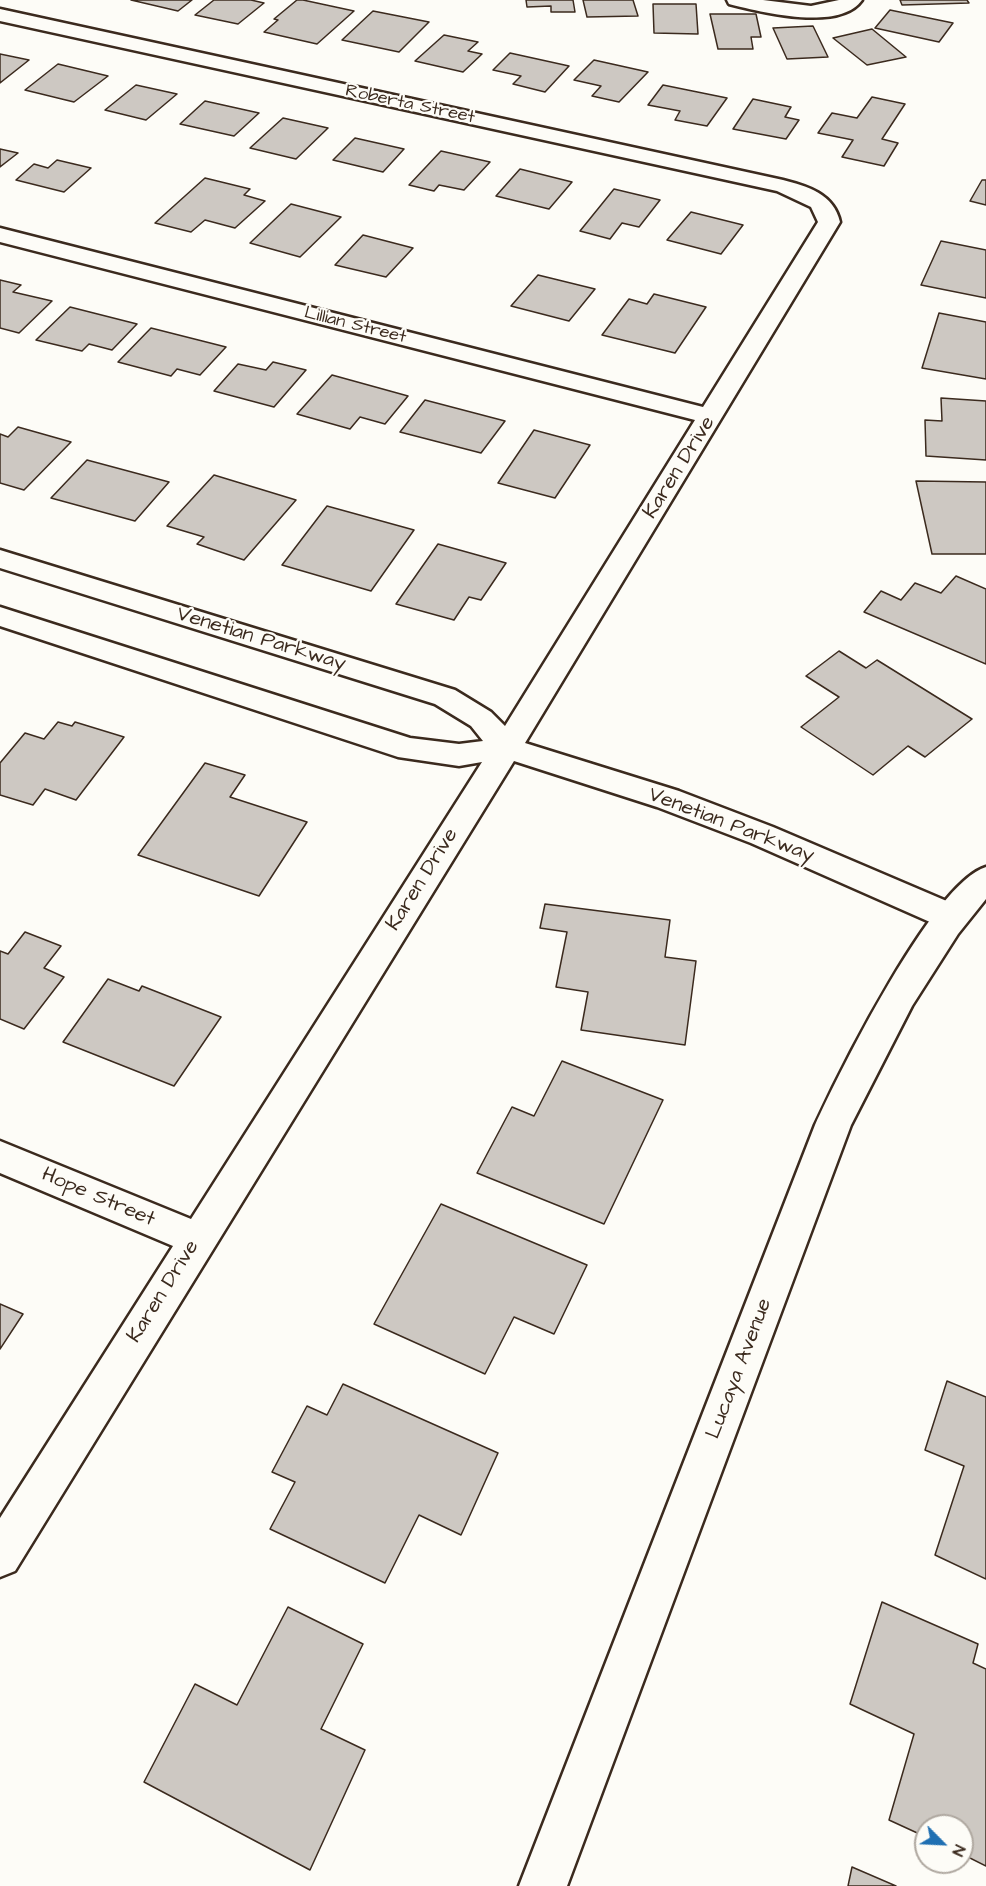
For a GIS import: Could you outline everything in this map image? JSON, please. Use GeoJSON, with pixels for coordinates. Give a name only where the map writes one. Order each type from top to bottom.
{"type":"FeatureCollection","features":[{"type":"Feature","properties":{"kind":"street"},"geometry":{"type":"LineString","coordinates":[[736,0],[806,12],[834,9],[853,0]]}},
{"type":"Feature","properties":{"kind":"street","name":"Roberta Street"},"geometry":{"type":"LineString","coordinates":[[0,15],[783,186],[819,201]]}},
{"type":"Feature","properties":{"kind":"street","name":"Karen Drive"},"geometry":{"type":"LineString","coordinates":[[0,1556],[507,748],[826,229],[829,214],[819,201]]}},
{"type":"Feature","properties":{"kind":"street","name":"Lillian Street"},"geometry":{"type":"LineString","coordinates":[[0,235],[711,417]]}},
{"type":"Feature","properties":{"kind":"street","name":"Venetian Parkway"},"geometry":{"type":"LineString","coordinates":[[0,559],[445,697],[481,719],[507,748]]}},
{"type":"Feature","properties":{"kind":"street","name":"Venetian Parkway"},"geometry":{"type":"LineString","coordinates":[[0,616],[409,749],[459,755],[507,748],[668,800],[762,835],[951,917]]}},
{"type":"Feature","properties":{"kind":"street","name":"Lucaya Avenue"},"geometry":{"type":"LineString","coordinates":[[543,1886],[833,1125],[873,1041],[902,991],[951,917],[986,879]]}},
{"type":"Feature","properties":{"kind":"street","name":"Hope Street"},"geometry":{"type":"LineString","coordinates":[[0,1157],[197,1239]]}},
{"type":"Feature","properties":{"kind":"building"},"geometry":{"type":"Polygon","coordinates":[[[131,0],[192,0],[178,11],[131,0]]]}},
{"type":"Feature","properties":{"kind":"building"},"geometry":{"type":"Polygon","coordinates":[[[214,0],[251,0],[264,3],[238,24],[195,15],[214,0]]]}},
{"type":"Feature","properties":{"kind":"building"},"geometry":{"type":"Polygon","coordinates":[[[297,0],[354,11],[317,44],[264,32],[278,20],[274,19],[297,0]]]}},
{"type":"Feature","properties":{"kind":"building"},"geometry":{"type":"Polygon","coordinates":[[[526,0],[573,0],[575,12],[551,12],[551,6],[527,7],[526,0]]]}},
{"type":"Feature","properties":{"kind":"building"},"geometry":{"type":"Polygon","coordinates":[[[583,0],[633,0],[638,16],[587,17],[583,0]]]}},
{"type":"Feature","properties":{"kind":"building"},"geometry":{"type":"Polygon","coordinates":[[[900,0],[967,0],[969,3],[902,5],[900,0]]]}},
{"type":"Feature","properties":{"kind":"building"},"geometry":{"type":"Polygon","coordinates":[[[653,4],[696,4],[698,34],[654,33],[653,4]]]}},
{"type":"Feature","properties":{"kind":"building"},"geometry":{"type":"Polygon","coordinates":[[[890,10],[953,23],[939,42],[875,28],[890,10]]]}},
{"type":"Feature","properties":{"kind":"building"},"geometry":{"type":"Polygon","coordinates":[[[373,11],[429,22],[399,52],[342,40],[373,11]]]}},
{"type":"Feature","properties":{"kind":"building"},"geometry":{"type":"Polygon","coordinates":[[[710,14],[756,14],[761,37],[751,37],[753,49],[718,49],[710,14]]]}},
{"type":"Feature","properties":{"kind":"building"},"geometry":{"type":"Polygon","coordinates":[[[813,26],[828,57],[787,59],[773,28],[813,26]]]}},
{"type":"Feature","properties":{"kind":"building"},"geometry":{"type":"Polygon","coordinates":[[[872,29],[906,57],[867,65],[833,38],[872,29]]]}},
{"type":"Feature","properties":{"kind":"building"},"geometry":{"type":"Polygon","coordinates":[[[444,35],[478,42],[468,51],[482,54],[463,72],[415,61],[444,35]]]}},
{"type":"Feature","properties":{"kind":"building"},"geometry":{"type":"Polygon","coordinates":[[[510,53],[569,66],[545,92],[513,84],[521,76],[493,70],[510,53]]]}},
{"type":"Feature","properties":{"kind":"building"},"geometry":{"type":"Polygon","coordinates":[[[0,54],[29,60],[0,83],[0,54]]]}},
{"type":"Feature","properties":{"kind":"building"},"geometry":{"type":"Polygon","coordinates":[[[594,60],[648,72],[619,102],[592,96],[601,86],[574,80],[594,60]]]}},
{"type":"Feature","properties":{"kind":"building"},"geometry":{"type":"Polygon","coordinates":[[[58,64],[108,76],[74,102],[25,90],[58,64]]]}},
{"type":"Feature","properties":{"kind":"building"},"geometry":{"type":"Polygon","coordinates":[[[136,85],[177,94],[146,120],[105,110],[136,85]]]}},
{"type":"Feature","properties":{"kind":"building"},"geometry":{"type":"Polygon","coordinates":[[[663,85],[727,98],[707,126],[675,120],[680,111],[648,105],[663,85]]]}},
{"type":"Feature","properties":{"kind":"building"},"geometry":{"type":"Polygon","coordinates":[[[872,97],[905,104],[882,139],[898,143],[884,166],[842,157],[853,140],[818,133],[832,113],[857,118],[872,97]]]}},
{"type":"Feature","properties":{"kind":"building"},"geometry":{"type":"Polygon","coordinates":[[[753,99],[791,107],[785,117],[799,120],[786,139],[733,129],[753,99]]]}},
{"type":"Feature","properties":{"kind":"building"},"geometry":{"type":"Polygon","coordinates":[[[205,101],[259,113],[234,136],[180,124],[205,101]]]}},
{"type":"Feature","properties":{"kind":"building"},"geometry":{"type":"Polygon","coordinates":[[[283,118],[328,128],[296,159],[250,148],[283,118]]]}},
{"type":"Feature","properties":{"kind":"building"},"geometry":{"type":"Polygon","coordinates":[[[355,138],[404,149],[383,172],[333,160],[355,138]]]}},
{"type":"Feature","properties":{"kind":"building"},"geometry":{"type":"Polygon","coordinates":[[[0,149],[18,153],[0,167],[0,149]]]}},
{"type":"Feature","properties":{"kind":"building"},"geometry":{"type":"Polygon","coordinates":[[[441,151],[490,162],[464,190],[439,185],[434,191],[409,185],[441,151]]]}},
{"type":"Feature","properties":{"kind":"building"},"geometry":{"type":"Polygon","coordinates":[[[57,160],[91,168],[64,192],[16,180],[34,164],[48,168],[57,160]]]}},
{"type":"Feature","properties":{"kind":"building"},"geometry":{"type":"Polygon","coordinates":[[[520,169],[572,182],[549,209],[496,196],[520,169]]]}},
{"type":"Feature","properties":{"kind":"building"},"geometry":{"type":"Polygon","coordinates":[[[205,178],[250,189],[244,195],[265,201],[235,228],[205,220],[191,232],[155,223],[205,178]]]}},
{"type":"Feature","properties":{"kind":"building"},"geometry":{"type":"Polygon","coordinates":[[[982,180],[986,180],[986,205],[970,201],[982,180]]]}},
{"type":"Feature","properties":{"kind":"building"},"geometry":{"type":"Polygon","coordinates":[[[614,189],[660,200],[639,227],[622,223],[610,239],[580,231],[614,189]]]}},
{"type":"Feature","properties":{"kind":"building"},"geometry":{"type":"Polygon","coordinates":[[[291,204],[341,217],[300,257],[250,243],[291,204]]]}},
{"type":"Feature","properties":{"kind":"building"},"geometry":{"type":"Polygon","coordinates":[[[691,212],[743,225],[721,254],[667,240],[691,212]]]}},
{"type":"Feature","properties":{"kind":"building"},"geometry":{"type":"Polygon","coordinates":[[[363,235],[413,248],[386,277],[335,265],[363,235]]]}},
{"type":"Feature","properties":{"kind":"building"},"geometry":{"type":"Polygon","coordinates":[[[941,241],[986,250],[986,298],[921,285],[941,241]]]}},
{"type":"Feature","properties":{"kind":"building"},"geometry":{"type":"Polygon","coordinates":[[[538,275],[595,289],[569,321],[511,306],[538,275]]]}},
{"type":"Feature","properties":{"kind":"building"},"geometry":{"type":"Polygon","coordinates":[[[0,280],[21,285],[13,292],[52,301],[19,333],[0,328],[0,280]]]}},
{"type":"Feature","properties":{"kind":"building"},"geometry":{"type":"Polygon","coordinates":[[[654,294],[706,307],[675,353],[602,335],[629,299],[647,304],[654,294]]]}},
{"type":"Feature","properties":{"kind":"building"},"geometry":{"type":"Polygon","coordinates":[[[70,307],[137,324],[112,350],[89,344],[82,351],[36,340],[70,307]]]}},
{"type":"Feature","properties":{"kind":"building"},"geometry":{"type":"Polygon","coordinates":[[[939,313],[986,322],[986,379],[922,368],[939,313]]]}},
{"type":"Feature","properties":{"kind":"building"},"geometry":{"type":"Polygon","coordinates":[[[151,328],[226,347],[200,375],[177,369],[171,376],[118,362],[151,328]]]}},
{"type":"Feature","properties":{"kind":"building"},"geometry":{"type":"Polygon","coordinates":[[[273,362],[306,370],[274,407],[214,391],[238,364],[266,370],[273,362]]]}},
{"type":"Feature","properties":{"kind":"building"},"geometry":{"type":"Polygon","coordinates":[[[332,375],[408,396],[385,424],[360,417],[350,429],[297,414],[332,375]]]}},
{"type":"Feature","properties":{"kind":"building"},"geometry":{"type":"Polygon","coordinates":[[[941,398],[986,401],[986,460],[926,456],[925,420],[942,421],[941,398]]]}},
{"type":"Feature","properties":{"kind":"building"},"geometry":{"type":"Polygon","coordinates":[[[425,400],[505,421],[481,453],[400,432],[425,400]]]}},
{"type":"Feature","properties":{"kind":"building"},"geometry":{"type":"Polygon","coordinates":[[[18,427],[71,442],[24,490],[0,483],[0,434],[8,437],[18,427]]]}},
{"type":"Feature","properties":{"kind":"building"},"geometry":{"type":"Polygon","coordinates":[[[534,430],[590,445],[555,498],[498,483],[534,430]]]}},
{"type":"Feature","properties":{"kind":"building"},"geometry":{"type":"Polygon","coordinates":[[[87,460],[169,482],[135,521],[51,498],[87,460]]]}},
{"type":"Feature","properties":{"kind":"building"},"geometry":{"type":"Polygon","coordinates":[[[214,475],[296,500],[244,560],[197,544],[204,537],[167,526],[214,475]]]}},
{"type":"Feature","properties":{"kind":"building"},"geometry":{"type":"Polygon","coordinates":[[[916,481],[986,482],[986,554],[932,554],[916,481]]]}},
{"type":"Feature","properties":{"kind":"building"},"geometry":{"type":"Polygon","coordinates":[[[327,506],[414,530],[371,591],[282,565],[327,506]]]}},
{"type":"Feature","properties":{"kind":"building"},"geometry":{"type":"Polygon","coordinates":[[[438,544],[506,563],[481,600],[469,597],[454,620],[396,604],[438,544]]]}},
{"type":"Feature","properties":{"kind":"building"},"geometry":{"type":"Polygon","coordinates":[[[956,576],[986,589],[986,664],[864,612],[881,591],[901,600],[915,583],[941,593],[956,576]]]}},
{"type":"Feature","properties":{"kind":"building"},"geometry":{"type":"Polygon","coordinates":[[[839,651],[866,668],[877,660],[972,719],[925,757],[908,746],[873,775],[801,727],[839,697],[806,676],[839,651]]]}},
{"type":"Feature","properties":{"kind":"building"},"geometry":{"type":"Polygon","coordinates":[[[58,722],[72,726],[75,722],[124,737],[76,800],[45,789],[33,805],[0,795],[0,763],[25,733],[44,739],[58,722]]]}},
{"type":"Feature","properties":{"kind":"building"},"geometry":{"type":"Polygon","coordinates":[[[205,763],[245,775],[230,797],[307,822],[259,896],[138,855],[205,763]]]}},
{"type":"Feature","properties":{"kind":"building"},"geometry":{"type":"Polygon","coordinates":[[[545,904],[670,920],[665,957],[696,961],[685,1045],[581,1030],[588,992],[556,987],[567,932],[540,928],[545,904]]]}},
{"type":"Feature","properties":{"kind":"building"},"geometry":{"type":"Polygon","coordinates":[[[25,932],[61,946],[44,968],[64,977],[24,1029],[0,1019],[0,951],[8,954],[25,932]]]}},
{"type":"Feature","properties":{"kind":"building"},"geometry":{"type":"Polygon","coordinates":[[[108,979],[139,991],[142,986],[221,1017],[174,1086],[63,1042],[108,979]]]}},
{"type":"Feature","properties":{"kind":"building"},"geometry":{"type":"Polygon","coordinates":[[[562,1061],[663,1100],[604,1224],[477,1173],[512,1107],[534,1116],[562,1061]]]}},
{"type":"Feature","properties":{"kind":"building"},"geometry":{"type":"Polygon","coordinates":[[[441,1204],[587,1265],[554,1334],[514,1317],[485,1374],[374,1324],[441,1204]]]}},
{"type":"Feature","properties":{"kind":"building"},"geometry":{"type":"Polygon","coordinates":[[[0,1304],[23,1314],[0,1349],[0,1304]]]}},
{"type":"Feature","properties":{"kind":"building"},"geometry":{"type":"Polygon","coordinates":[[[947,1381],[986,1397],[986,1579],[935,1555],[964,1466],[925,1450],[947,1381]]]}},
{"type":"Feature","properties":{"kind":"building"},"geometry":{"type":"Polygon","coordinates":[[[343,1384],[498,1453],[461,1535],[419,1515],[385,1583],[270,1529],[295,1482],[272,1472],[307,1406],[327,1415],[343,1384]]]}},
{"type":"Feature","properties":{"kind":"building"},"geometry":{"type":"Polygon","coordinates":[[[882,1602],[978,1644],[973,1663],[986,1669],[986,1866],[974,1860],[974,1814],[914,1814],[914,1831],[889,1820],[914,1734],[850,1704],[882,1602]]]}},
{"type":"Feature","properties":{"kind":"building"},"geometry":{"type":"Polygon","coordinates":[[[288,1607],[363,1644],[321,1729],[365,1750],[310,1870],[144,1782],[195,1684],[237,1705],[288,1607]]]}},
{"type":"Feature","properties":{"kind":"building"},"geometry":{"type":"Polygon","coordinates":[[[852,1867],[896,1886],[848,1886],[852,1867]]]}}]}
